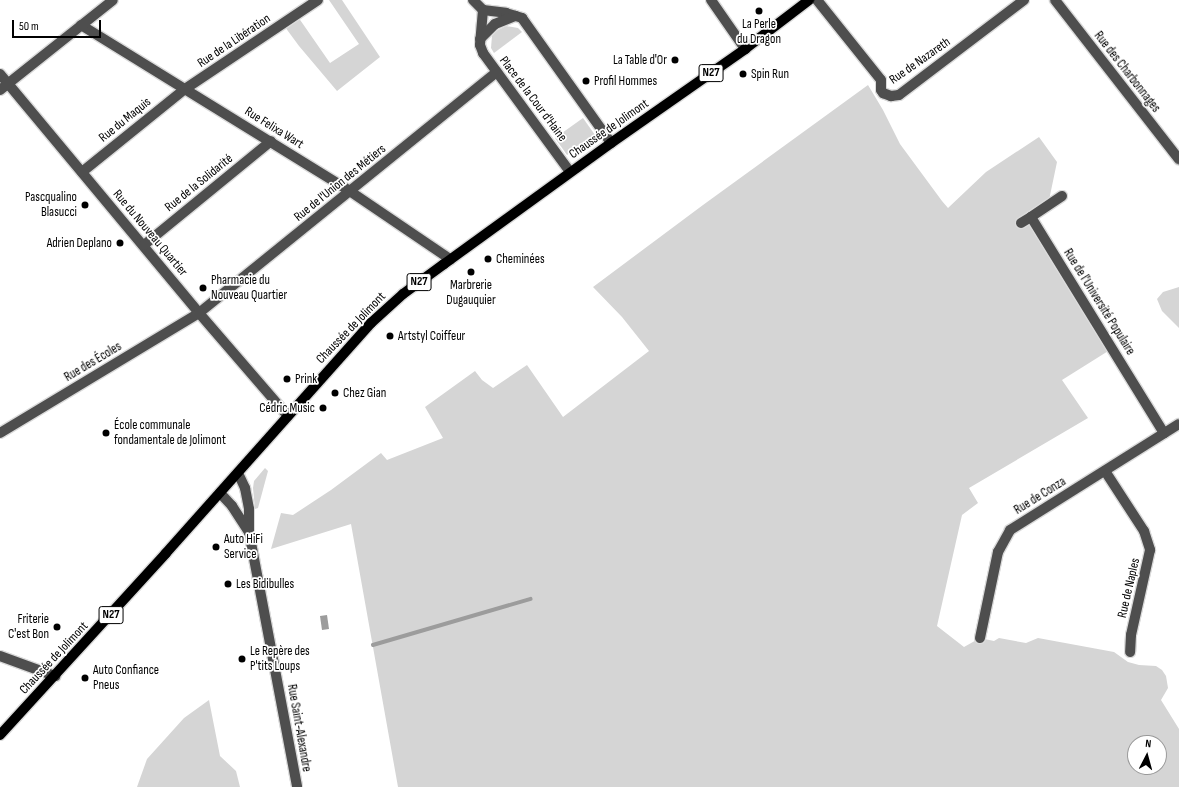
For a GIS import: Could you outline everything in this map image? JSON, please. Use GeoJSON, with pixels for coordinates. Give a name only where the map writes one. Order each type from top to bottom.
{"type":"FeatureCollection","features":[{"type":"Feature","properties":{"kind":"main road","name":"Chaussée de Jolimont"},"geometry":{"type":"LineString","coordinates":[[0,735],[238,473],[370,323],[403,294],[450,259],[570,172],[745,49],[809,0]]}},
{"type":"Feature","properties":{"kind":"street"},"geometry":{"type":"LineString","coordinates":[[4,87],[113,0]]}},
{"type":"Feature","properties":{"kind":"street","name":"Rue de la Libération"},"geometry":{"type":"LineString","coordinates":[[185,89],[318,0]]}},
{"type":"Feature","properties":{"kind":"street"},"geometry":{"type":"LineString","coordinates":[[473,0],[483,10],[522,18],[611,143]]}},
{"type":"Feature","properties":{"kind":"street"},"geometry":{"type":"LineString","coordinates":[[711,0],[745,49]]}},
{"type":"Feature","properties":{"kind":"street","name":"Rue de Nazareth"},"geometry":{"type":"LineString","coordinates":[[817,0],[881,80],[881,90],[883,93],[891,96],[899,95],[1024,0]]}},
{"type":"Feature","properties":{"kind":"street","name":"Rue des Charbonnages"},"geometry":{"type":"LineString","coordinates":[[1055,0],[1179,160]]}},
{"type":"Feature","properties":{"kind":"street","name":"Place de la Cour d'Haine"},"geometry":{"type":"LineString","coordinates":[[483,10],[480,39],[483,54],[570,172]]}},
{"type":"Feature","properties":{"kind":"street"},"geometry":{"type":"LineString","coordinates":[[480,39],[495,24],[515,16]]}},
{"type":"Feature","properties":{"kind":"street","name":"Rue Felixa Wart"},"geometry":{"type":"LineString","coordinates":[[80,25],[271,141],[351,192],[450,259]]}},
{"type":"Feature","properties":{"kind":"street","name":"Rue de l'Union des Métiers"},"geometry":{"type":"LineString","coordinates":[[199,313],[351,192],[497,72]]}},
{"type":"Feature","properties":{"kind":"street","name":"Rue du Nouveau Quartier"},"geometry":{"type":"LineString","coordinates":[[0,74],[4,87],[82,172],[199,313],[288,416]]}},
{"type":"Feature","properties":{"kind":"street","name":"Rue du Maquis"},"geometry":{"type":"LineString","coordinates":[[82,172],[185,89]]}},
{"type":"Feature","properties":{"kind":"street","name":"Rue de la Solidarité"},"geometry":{"type":"LineString","coordinates":[[144,245],[271,141]]}},
{"type":"Feature","properties":{"kind":"street"},"geometry":{"type":"LineString","coordinates":[[1021,223],[1062,196]]}},
{"type":"Feature","properties":{"kind":"street","name":"Rue de l'Université Populaire"},"geometry":{"type":"LineString","coordinates":[[1031,217],[1164,433]]}},
{"type":"Feature","properties":{"kind":"street","name":"Rue des Écoles"},"geometry":{"type":"LineString","coordinates":[[0,432],[199,313]]}},
{"type":"Feature","properties":{"kind":"street","name":"Rue de Conza"},"geometry":{"type":"LineString","coordinates":[[980,638],[998,552],[1010,530],[1179,424]]}},
{"type":"Feature","properties":{"kind":"street","name":"Rue de Naples"},"geometry":{"type":"LineString","coordinates":[[1105,471],[1144,531],[1150,550],[1131,635],[1130,652]]}},
{"type":"Feature","properties":{"kind":"street","name":"Rue Saint-Alexandre"},"geometry":{"type":"LineString","coordinates":[[238,473],[245,488],[249,508],[249,532],[297,787]]}},
{"type":"Feature","properties":{"kind":"street","name":"Rue Saint-Alexandre"},"geometry":{"type":"LineString","coordinates":[[220,492],[232,506],[249,532]]}},
{"type":"Feature","properties":{"kind":"street"},"geometry":{"type":"LineString","coordinates":[[0,656],[54,676]]}},
{"type":"Feature","properties":{"kind":"shaded area"},"geometry":{"type":"Polygon","coordinates":[[[329,0],[342,0],[380,57],[337,91],[285,27],[296,14],[330,63],[359,44],[329,0]]]}},
{"type":"Feature","properties":{"kind":"shaded area"},"geometry":{"type":"Polygon","coordinates":[[[506,26],[518,28],[522,32],[494,53],[491,48],[492,36],[496,31],[506,26]]]}},
{"type":"Feature","properties":{"kind":"shaded area"},"geometry":{"type":"Polygon","coordinates":[[[868,85],[883,110],[900,144],[948,208],[986,172],[1039,137],[1057,162],[1048,205],[1031,217],[1113,348],[1062,380],[1088,418],[969,488],[978,503],[962,515],[937,626],[964,647],[980,638],[994,641],[999,638],[1026,643],[1038,638],[1114,652],[1128,662],[1139,665],[1156,666],[1162,670],[1166,676],[1168,688],[1161,700],[1179,729],[1179,787],[398,787],[351,524],[271,549],[281,513],[293,515],[331,490],[381,453],[387,460],[443,438],[425,407],[475,371],[482,380],[493,388],[527,365],[563,417],[649,351],[622,317],[593,287],[868,85]]]}},
{"type":"Feature","properties":{"kind":"shaded area"},"geometry":{"type":"Polygon","coordinates":[[[583,118],[595,135],[567,155],[555,138],[583,118]]]}},
{"type":"Feature","properties":{"kind":"shaded area"},"geometry":{"type":"Polygon","coordinates":[[[1179,287],[1179,328],[1162,311],[1157,299],[1163,292],[1179,287]]]}},
{"type":"Feature","properties":{"kind":"shaded area"},"geometry":{"type":"Polygon","coordinates":[[[265,468],[268,471],[258,508],[255,509],[253,488],[254,481],[265,468]]]}},
{"type":"Feature","properties":{"kind":"shaded area"},"geometry":{"type":"Polygon","coordinates":[[[327,615],[329,629],[322,630],[320,616],[327,615]]]}},
{"type":"Feature","properties":{"kind":"shaded area"},"geometry":{"type":"Polygon","coordinates":[[[209,700],[220,756],[236,771],[240,787],[137,787],[147,759],[184,718],[209,700]]]}},
{"type":"Feature","properties":{"kind":"waterway"},"geometry":{"type":"LineString","coordinates":[[373,645],[530,599]]}},
{"type":"Feature","properties":{"kind":"place","name":"La Perle du Dragon"},"geometry":{"type":"Point","coordinates":[759,11]}},
{"type":"Feature","properties":{"kind":"place","name":"La Table d'Or"},"geometry":{"type":"Point","coordinates":[675,60]}},
{"type":"Feature","properties":{"kind":"place","name":"Spin Run"},"geometry":{"type":"Point","coordinates":[743,74]}},
{"type":"Feature","properties":{"kind":"place","name":"Profil Hommes"},"geometry":{"type":"Point","coordinates":[586,81]}},
{"type":"Feature","properties":{"kind":"place","name":"Pascqualino Blasucci"},"geometry":{"type":"Point","coordinates":[85,205]}},
{"type":"Feature","properties":{"kind":"place","name":"Adrien Deplano"},"geometry":{"type":"Point","coordinates":[120,243]}},
{"type":"Feature","properties":{"kind":"place","name":"Cheminées"},"geometry":{"type":"Point","coordinates":[488,259]}},
{"type":"Feature","properties":{"kind":"place","name":"Marbrerie Dugauquier"},"geometry":{"type":"Point","coordinates":[471,272]}},
{"type":"Feature","properties":{"kind":"place","name":"Pharmacie du Nouveau Quartier"},"geometry":{"type":"Point","coordinates":[203,288]}},
{"type":"Feature","properties":{"kind":"place","name":"Artstyl Coiffeur"},"geometry":{"type":"Point","coordinates":[390,336]}},
{"type":"Feature","properties":{"kind":"place","name":"Prink"},"geometry":{"type":"Point","coordinates":[287,379]}},
{"type":"Feature","properties":{"kind":"place","name":"Chez Gian"},"geometry":{"type":"Point","coordinates":[335,393]}},
{"type":"Feature","properties":{"kind":"place","name":"Cédric Music"},"geometry":{"type":"Point","coordinates":[323,408]}},
{"type":"Feature","properties":{"kind":"place","name":"École communale fondamentale de Jolimont"},"geometry":{"type":"Point","coordinates":[106,433]}},
{"type":"Feature","properties":{"kind":"place","name":"Auto HiFi Service"},"geometry":{"type":"Point","coordinates":[216,547]}},
{"type":"Feature","properties":{"kind":"place","name":"Les Bidibulles"},"geometry":{"type":"Point","coordinates":[228,584]}},
{"type":"Feature","properties":{"kind":"place","name":"Friterie C'est Bon"},"geometry":{"type":"Point","coordinates":[57,627]}},
{"type":"Feature","properties":{"kind":"place","name":"Le Repère des P'tits Loups"},"geometry":{"type":"Point","coordinates":[242,659]}},
{"type":"Feature","properties":{"kind":"place","name":"Auto Confiance Pneus"},"geometry":{"type":"Point","coordinates":[85,678]}}]}
